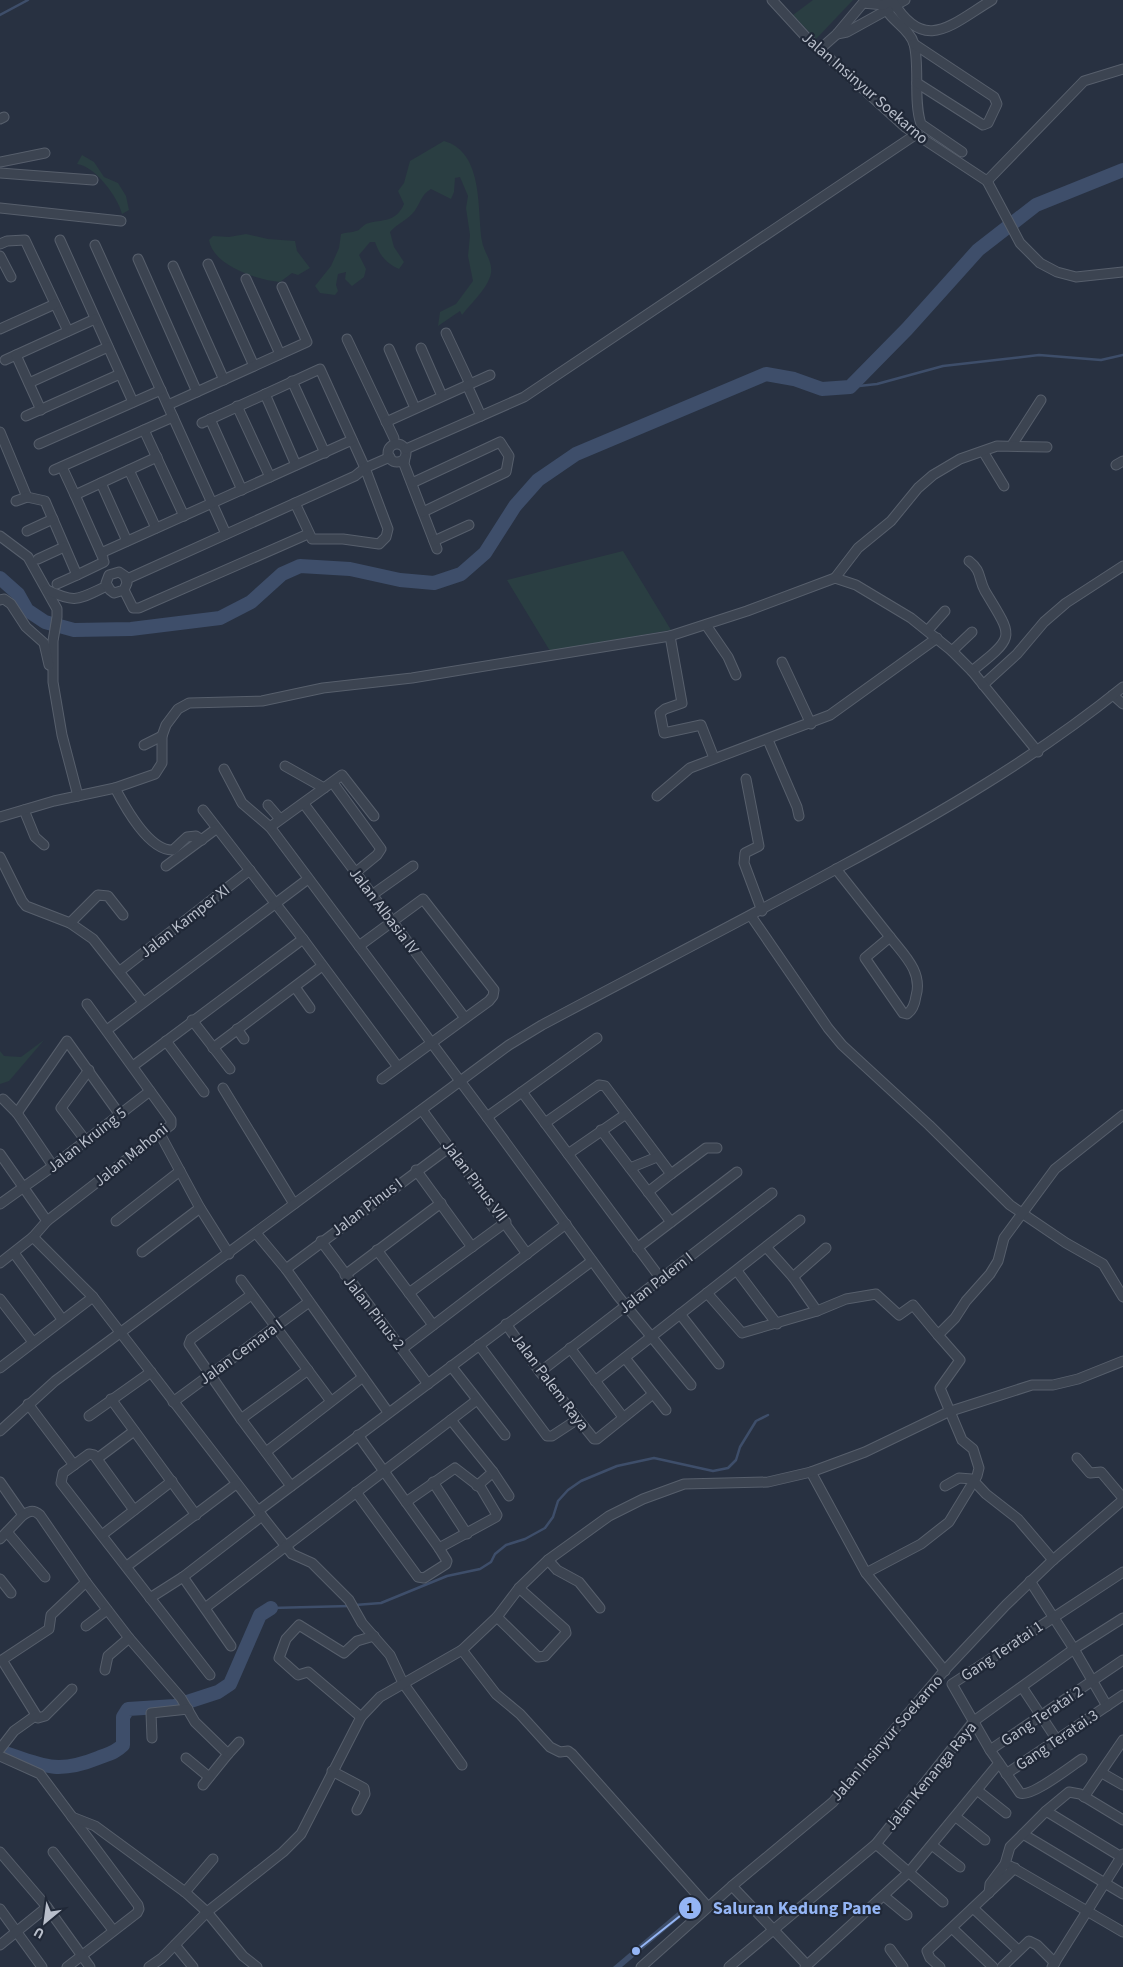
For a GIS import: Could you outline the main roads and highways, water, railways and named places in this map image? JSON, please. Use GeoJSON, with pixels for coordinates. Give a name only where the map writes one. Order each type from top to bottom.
{"type":"FeatureCollection","features":[{"type":"Feature","properties":{"kind":"water"},"geometry":{"type":"Polygon","coordinates":[[[679,1911],[683,1915],[622,1967],[613,1967],[679,1911]]]}},
{"type":"Feature","properties":{"kind":"waterway"},"geometry":{"type":"LineString","coordinates":[[0,15],[28,0]]}},
{"type":"Feature","properties":{"kind":"waterway"},"geometry":{"type":"LineString","coordinates":[[0,578],[18,594],[27,610],[45,622],[74,630],[131,629],[220,618],[251,602],[282,574],[300,566],[350,569],[400,580],[434,583],[461,574],[485,553],[515,506],[538,480],[576,454],[766,374],[794,379],[822,389],[850,387],[907,329],[978,250],[1036,205],[1123,170]]}},
{"type":"Feature","properties":{"kind":"waterway"},"geometry":{"type":"LineString","coordinates":[[850,387],[877,384],[943,366],[1039,355],[1101,360],[1123,355]]}},
{"type":"Feature","properties":{"kind":"waterway"},"geometry":{"type":"LineString","coordinates":[[355,1605],[381,1603],[447,1576],[480,1569],[491,1562],[495,1554],[506,1545],[525,1539],[545,1528],[553,1517],[558,1501],[568,1490],[581,1481],[617,1466],[654,1458],[713,1471],[728,1468],[736,1460],[740,1447],[756,1421],[768,1415]]}},
{"type":"Feature","properties":{"kind":"waterway"},"geometry":{"type":"LineString","coordinates":[[271,1608],[350,1606]]}},
{"type":"Feature","properties":{"kind":"waterway"},"geometry":{"type":"LineString","coordinates":[[0,1751],[38,1764],[59,1767],[83,1763],[114,1752],[123,1745],[123,1717],[128,1709],[175,1706],[218,1692],[230,1684],[260,1615],[271,1608]]}},
{"type":"Feature","properties":{"kind":"place","name":"Saluran Kedung Pane"},"geometry":{"type":"Point","coordinates":[636,1951]}}]}
